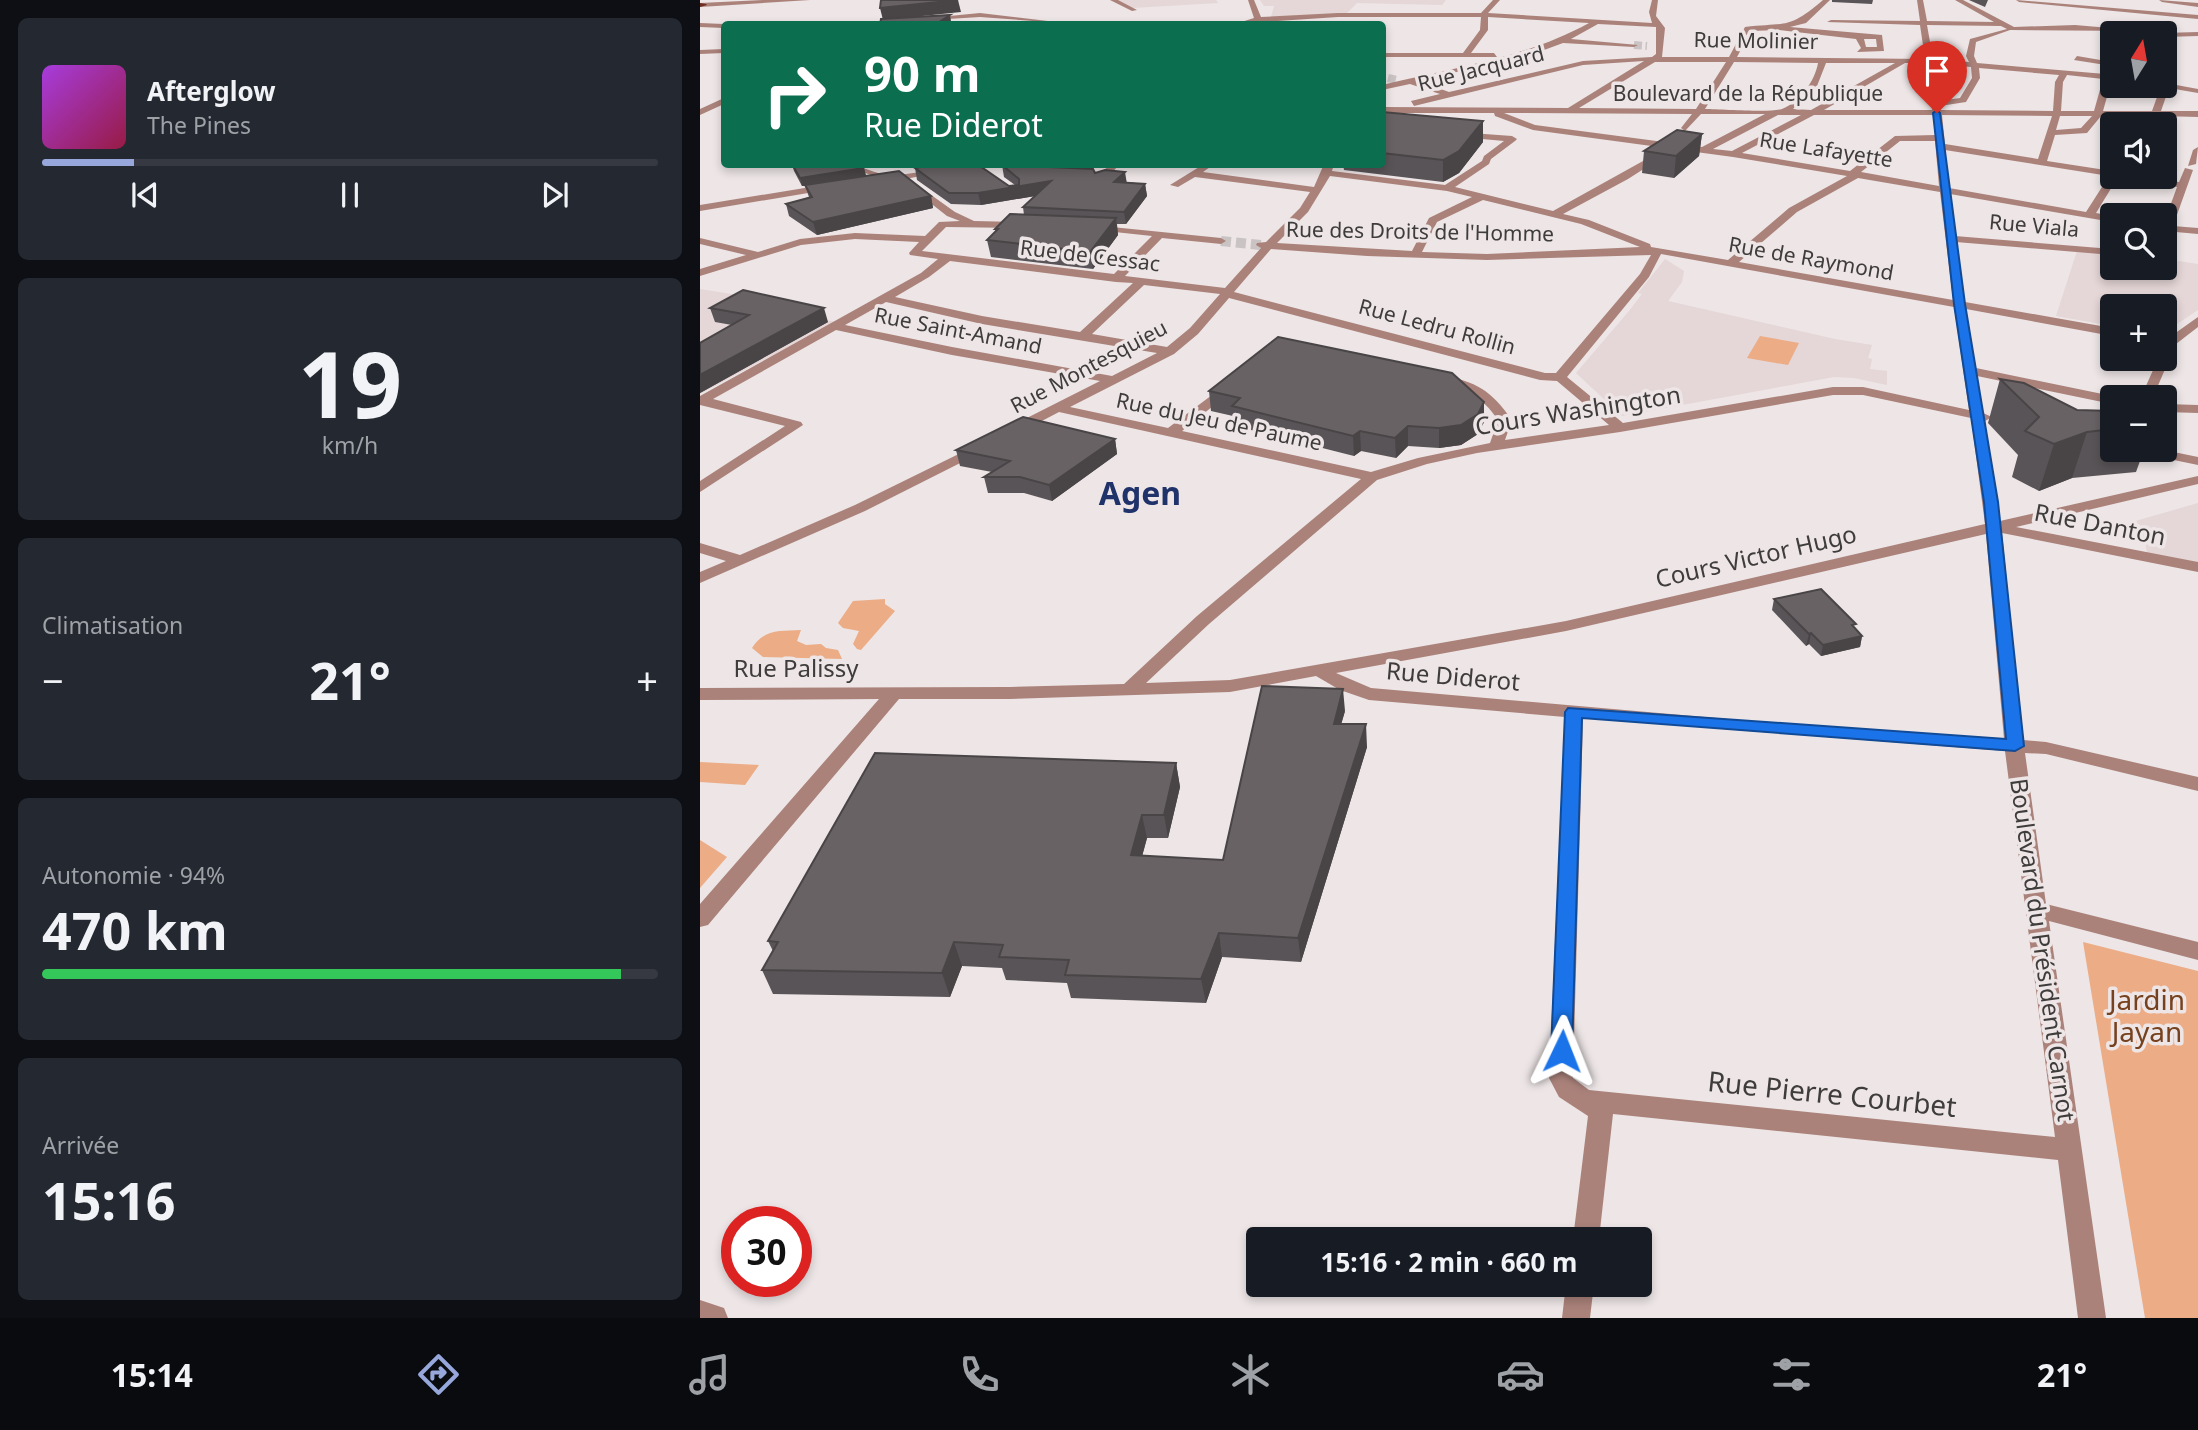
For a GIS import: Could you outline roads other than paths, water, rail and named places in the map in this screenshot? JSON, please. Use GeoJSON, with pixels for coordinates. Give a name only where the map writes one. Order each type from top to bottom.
{"type":"FeatureCollection","features":[{"type":"Feature","properties":{"kind":"street"},"geometry":{"type":"LineString","coordinates":[[704,4],[807,0]]}},
{"type":"Feature","properties":{"kind":"street"},"geometry":{"type":"LineString","coordinates":[[1113,0],[1134,10]]}},
{"type":"Feature","properties":{"kind":"street"},"geometry":{"type":"LineString","coordinates":[[1251,0],[1258,19]]}},
{"type":"Feature","properties":{"kind":"street"},"geometry":{"type":"LineString","coordinates":[[1467,53],[1483,30],[1482,15],[1485,8],[1497,0]]}},
{"type":"Feature","properties":{"kind":"street"},"geometry":{"type":"LineString","coordinates":[[1447,188],[1468,175],[1512,139],[1571,110],[1651,58],[1660,55],[1661,28],[1657,26],[1652,14],[1655,0]]}},
{"type":"Feature","properties":{"kind":"street","name":"Boulevard du Président Carnot"},"geometry":{"type":"LineString","coordinates":[[1920,0],[1953,239],[1959,304],[1994,527],[2015,746],[2092,1318]]}},
{"type":"Feature","properties":{"kind":"street"},"geometry":{"type":"LineString","coordinates":[[1958,0],[1999,24],[2013,29]]}},
{"type":"Feature","properties":{"kind":"street"},"geometry":{"type":"LineString","coordinates":[[2019,0],[2198,17]]}},
{"type":"Feature","properties":{"kind":"street"},"geometry":{"type":"LineString","coordinates":[[2159,1],[2198,6]]}},
{"type":"Feature","properties":{"kind":"street"},"geometry":{"type":"LineString","coordinates":[[704,4],[734,2]]}},
{"type":"Feature","properties":{"kind":"street"},"geometry":{"type":"LineString","coordinates":[[704,4],[760,2]]}},
{"type":"Feature","properties":{"kind":"street"},"geometry":{"type":"LineString","coordinates":[[1779,28],[1807,21],[1825,2]]}},
{"type":"Feature","properties":{"kind":"street"},"geometry":{"type":"LineString","coordinates":[[901,21],[982,13],[991,6]]}},
{"type":"Feature","properties":{"kind":"street"},"geometry":{"type":"LineString","coordinates":[[954,7],[1044,21]]}},
{"type":"Feature","properties":{"kind":"street"},"geometry":{"type":"LineString","coordinates":[[1250,21],[1338,15],[1482,15],[1657,26]]}},
{"type":"Feature","properties":{"kind":"street"},"geometry":{"type":"LineString","coordinates":[[1013,21],[1020,18]]}},
{"type":"Feature","properties":{"kind":"street"},"geometry":{"type":"LineString","coordinates":[[1824,21],[1999,24]]}},
{"type":"Feature","properties":{"kind":"street"},"geometry":{"type":"LineString","coordinates":[[1396,80],[1523,54],[1562,41],[1595,23]]}},
{"type":"Feature","properties":{"kind":"street"},"geometry":{"type":"LineString","coordinates":[[700,25],[721,26]]}},
{"type":"Feature","properties":{"kind":"street"},"geometry":{"type":"LineString","coordinates":[[1936,108],[1963,100],[1978,75],[1970,56],[1973,41],[2013,29],[2075,27],[2100,30]]}},
{"type":"Feature","properties":{"kind":"street"},"geometry":{"type":"LineString","coordinates":[[1555,214],[1645,165],[1671,145],[1701,111],[1734,59],[1748,29],[1779,28],[1879,37],[1881,49],[1844,50]]}},
{"type":"Feature","properties":{"kind":"street"},"geometry":{"type":"LineString","coordinates":[[2177,35],[2198,34]]}},
{"type":"Feature","properties":{"kind":"street"},"geometry":{"type":"LineString","coordinates":[[1859,37],[1864,49],[1870,50]]}},
{"type":"Feature","properties":{"kind":"street"},"geometry":{"type":"LineString","coordinates":[[1562,41],[1634,45]]}},
{"type":"Feature","properties":{"kind":"street"},"geometry":{"type":"LineString","coordinates":[[1647,46],[1660,46]]}},
{"type":"Feature","properties":{"kind":"street"},"geometry":{"type":"LineString","coordinates":[[1738,48],[1749,48]]}},
{"type":"Feature","properties":{"kind":"street"},"geometry":{"type":"LineString","coordinates":[[1870,50],[1871,61]]}},
{"type":"Feature","properties":{"kind":"street"},"geometry":{"type":"LineString","coordinates":[[700,52],[721,51]]}},
{"type":"Feature","properties":{"kind":"street"},"geometry":{"type":"LineString","coordinates":[[1386,55],[1467,53],[1507,57]]}},
{"type":"Feature","properties":{"kind":"street"},"geometry":{"type":"LineString","coordinates":[[1523,54],[1546,58]]}},
{"type":"Feature","properties":{"kind":"street","name":"Rue Molinier"},"geometry":{"type":"LineString","coordinates":[[1583,63],[1651,58],[1928,61],[2100,74]]}},
{"type":"Feature","properties":{"kind":"street"},"geometry":{"type":"LineString","coordinates":[[2077,58],[2100,62]]}},
{"type":"Feature","properties":{"kind":"street"},"geometry":{"type":"LineString","coordinates":[[1559,59],[1583,63]]}},
{"type":"Feature","properties":{"kind":"street"},"geometry":{"type":"LineString","coordinates":[[1703,150],[1804,98],[1820,75],[1822,60]]}},
{"type":"Feature","properties":{"kind":"street"},"geometry":{"type":"LineString","coordinates":[[1733,154],[1815,112],[1902,62]]}},
{"type":"Feature","properties":{"kind":"street","name":"Rue Jacquard"},"geometry":{"type":"LineString","coordinates":[[1386,110],[1583,63]]}},
{"type":"Feature","properties":{"kind":"street"},"geometry":{"type":"LineString","coordinates":[[2042,162],[2056,116],[2059,82],[2065,71]]}},
{"type":"Feature","properties":{"kind":"street","name":"Rue Lafayette"},"geometry":{"type":"LineString","coordinates":[[1396,80],[1448,95],[1533,127],[1733,154],[2100,217]]}},
{"type":"Feature","properties":{"kind":"street"},"geometry":{"type":"LineString","coordinates":[[2177,87],[2198,91]]}},
{"type":"Feature","properties":{"kind":"street"},"geometry":{"type":"LineString","coordinates":[[2051,133],[2084,131],[2096,116],[2103,98]]}},
{"type":"Feature","properties":{"kind":"street"},"geometry":{"type":"LineString","coordinates":[[703,109],[721,102]]}},
{"type":"Feature","properties":{"kind":"street","name":"Boulevard de la République"},"geometry":{"type":"LineString","coordinates":[[1386,110],[1815,112],[1936,108],[2100,116]]}},
{"type":"Feature","properties":{"kind":"street"},"geometry":{"type":"LineString","coordinates":[[703,109],[721,110]]}},
{"type":"Feature","properties":{"kind":"street"},"geometry":{"type":"LineString","coordinates":[[1447,122],[1459,110]]}},
{"type":"Feature","properties":{"kind":"street","name":"Boulevard de la République"},"geometry":{"type":"LineString","coordinates":[[2177,116],[2198,114]]}},
{"type":"Feature","properties":{"kind":"street"},"geometry":{"type":"LineString","coordinates":[[1451,134],[1512,139]]}},
{"type":"Feature","properties":{"kind":"street"},"geometry":{"type":"LineString","coordinates":[[1730,264],[1793,211],[1856,174],[1898,138],[1940,142],[2100,173]]}},
{"type":"Feature","properties":{"kind":"street"},"geometry":{"type":"LineString","coordinates":[[2175,203],[2198,150]]}},
{"type":"Feature","properties":{"kind":"street"},"geometry":{"type":"LineString","coordinates":[[857,168],[891,179]]}},
{"type":"Feature","properties":{"kind":"street"},"geometry":{"type":"LineString","coordinates":[[866,183],[973,168]]}},
{"type":"Feature","properties":{"kind":"street"},"geometry":{"type":"LineString","coordinates":[[1100,180],[1112,168]]}},
{"type":"Feature","properties":{"kind":"street"},"geometry":{"type":"LineString","coordinates":[[1175,185],[1203,168]]}},
{"type":"Feature","properties":{"kind":"street"},"geometry":{"type":"LineString","coordinates":[[1328,169],[1447,188],[1555,214],[1585,222],[1655,250],[1656,255],[1645,275],[1560,377],[1619,428]]}},
{"type":"Feature","properties":{"kind":"street","name":"Rue Montesquieu"},"geometry":{"type":"LineString","coordinates":[[700,578],[860,508],[1170,351],[1194,331],[1265,246],[1304,210],[1328,169]]}},
{"type":"Feature","properties":{"kind":"street"},"geometry":{"type":"LineString","coordinates":[[1195,174],[1317,190]]}},
{"type":"Feature","properties":{"kind":"street"},"geometry":{"type":"LineString","coordinates":[[905,178],[951,214],[977,224]]}},
{"type":"Feature","properties":{"kind":"street"},"geometry":{"type":"LineString","coordinates":[[2177,184],[2181,185]]}},
{"type":"Feature","properties":{"kind":"street"},"geometry":{"type":"LineString","coordinates":[[700,208],[774,194],[842,186]]}},
{"type":"Feature","properties":{"kind":"street"},"geometry":{"type":"LineString","coordinates":[[2090,215],[2105,189]]}},
{"type":"Feature","properties":{"kind":"street"},"geometry":{"type":"LineString","coordinates":[[1415,255],[1433,220],[1481,197]]}},
{"type":"Feature","properties":{"kind":"street"},"geometry":{"type":"LineString","coordinates":[[700,273],[804,242],[855,236],[928,239],[951,214]]}},
{"type":"Feature","properties":{"kind":"street"},"geometry":{"type":"LineString","coordinates":[[943,224],[1033,225]]}},
{"type":"Feature","properties":{"kind":"street"},"geometry":{"type":"LineString","coordinates":[[1081,226],[1221,241]]}},
{"type":"Feature","properties":{"kind":"street"},"geometry":{"type":"LineString","coordinates":[[2177,229],[2198,231]]}},
{"type":"Feature","properties":{"kind":"street"},"geometry":{"type":"LineString","coordinates":[[1116,279],[1161,233]]}},
{"type":"Feature","properties":{"kind":"street","name":"Rue de Cessac"},"geometry":{"type":"LineString","coordinates":[[928,239],[914,253],[1228,293]]}},
{"type":"Feature","properties":{"kind":"street","name":"Rue Viala"},"geometry":{"type":"LineString","coordinates":[[1953,239],[2100,251]]}},
{"type":"Feature","properties":{"kind":"street"},"geometry":{"type":"LineString","coordinates":[[700,241],[758,255]]}},
{"type":"Feature","properties":{"kind":"street","name":"Rue des Droits de l'Homme"},"geometry":{"type":"LineString","coordinates":[[1265,246],[1415,255],[1520,256],[1655,250]]}},
{"type":"Feature","properties":{"kind":"street","name":"Rue de Raymond"},"geometry":{"type":"LineString","coordinates":[[1655,250],[2100,330]]}},
{"type":"Feature","properties":{"kind":"street"},"geometry":{"type":"LineString","coordinates":[[700,400],[885,298],[925,275],[947,258]]}},
{"type":"Feature","properties":{"kind":"street"},"geometry":{"type":"LineString","coordinates":[[1082,338],[1141,282]]}},
{"type":"Feature","properties":{"kind":"street","name":"Rue Ledru Rollin"},"geometry":{"type":"LineString","coordinates":[[1228,293],[1532,374],[1560,377]]}},
{"type":"Feature","properties":{"kind":"street"},"geometry":{"type":"LineString","coordinates":[[885,298],[982,320],[1170,351]]}},
{"type":"Feature","properties":{"kind":"street"},"geometry":{"type":"LineString","coordinates":[[2177,336],[2198,321]]}},
{"type":"Feature","properties":{"kind":"street","name":"Rue Saint-Amand"},"geometry":{"type":"LineString","coordinates":[[834,326],[952,351],[1115,380]]}},
{"type":"Feature","properties":{"kind":"street"},"geometry":{"type":"LineString","coordinates":[[1971,371],[2100,398]]}},
{"type":"Feature","properties":{"kind":"street"},"geometry":{"type":"LineString","coordinates":[[1422,374],[1475,386],[1483,391],[1505,420],[1496,446]]}},
{"type":"Feature","properties":{"kind":"street"},"geometry":{"type":"LineString","coordinates":[[1171,433],[1241,377]]}},
{"type":"Feature","properties":{"kind":"street","name":"Cours Washington"},"geometry":{"type":"LineString","coordinates":[[1128,690],[1203,620],[1371,477],[1405,466],[1496,446],[1841,390],[1863,391],[1999,420]]}},
{"type":"Feature","properties":{"kind":"street"},"geometry":{"type":"LineString","coordinates":[[700,400],[796,425],[700,488]]}},
{"type":"Feature","properties":{"kind":"street","name":"Rue du Jeu de Paume"},"geometry":{"type":"LineString","coordinates":[[1058,408],[1371,477]]}},
{"type":"Feature","properties":{"kind":"street"},"geometry":{"type":"LineString","coordinates":[[2177,408],[2198,409]]}},
{"type":"Feature","properties":{"kind":"street"},"geometry":{"type":"LineString","coordinates":[[2177,457],[2198,461]]}},
{"type":"Feature","properties":{"kind":"street","name":"Cours Victor Hugo"},"geometry":{"type":"LineString","coordinates":[[1322,672],[1566,626],[2198,480]]}},
{"type":"Feature","properties":{"kind":"street","name":"Rue Danton"},"geometry":{"type":"LineString","coordinates":[[1994,527],[2198,567]]}},
{"type":"Feature","properties":{"kind":"street"},"geometry":{"type":"LineString","coordinates":[[700,548],[740,560]]}},
{"type":"Feature","properties":{"kind":"street"},"geometry":{"type":"LineString","coordinates":[[700,919],[893,694],[1230,686],[1322,672]]}},
{"type":"Feature","properties":{"kind":"street","name":"Rue Diderot"},"geometry":{"type":"LineString","coordinates":[[1322,672],[1346,686],[1369,694],[2046,748],[2198,784]]}},
{"type":"Feature","properties":{"kind":"street","name":"Rue Palissy"},"geometry":{"type":"LineString","coordinates":[[700,694],[893,694]]}},
{"type":"Feature","properties":{"kind":"street"},"geometry":{"type":"LineString","coordinates":[[1574,712],[1561,1078],[1563,1086],[1570,1093],[1589,1101],[1601,1112],[1587,1227]]}},
{"type":"Feature","properties":{"kind":"street"},"geometry":{"type":"LineString","coordinates":[[2036,910],[2198,951]]}},
{"type":"Feature","properties":{"kind":"street","name":"Rue Pierre Courbet"},"geometry":{"type":"LineString","coordinates":[[1589,1101],[2068,1150]]}},
{"type":"Feature","properties":{"kind":"street"},"geometry":{"type":"LineString","coordinates":[[1576,1318],[1578,1297]]}},
{"type":"Feature","properties":{"kind":"street"},"geometry":{"type":"LineString","coordinates":[[700,1314],[714,1318]]}},
{"type":"Feature","properties":{"kind":"tunnel"},"geometry":{"type":"LineString","coordinates":[[1634,45],[1647,46]]}},
{"type":"Feature","properties":{"kind":"tunnel"},"geometry":{"type":"LineString","coordinates":[[1388,78],[1397,80]]}},
{"type":"Feature","properties":{"kind":"tunnel"},"geometry":{"type":"LineString","coordinates":[[1221,241],[1261,245]]}},
{"type":"Feature","properties":{"kind":"district","name":"Agen"},"geometry":{"type":"Point","coordinates":[1140,494]}},
{"type":"Feature","properties":{"kind":"park label","name":"Jardin Jayan"},"geometry":{"type":"Point","coordinates":[2147,1016]}}]}
